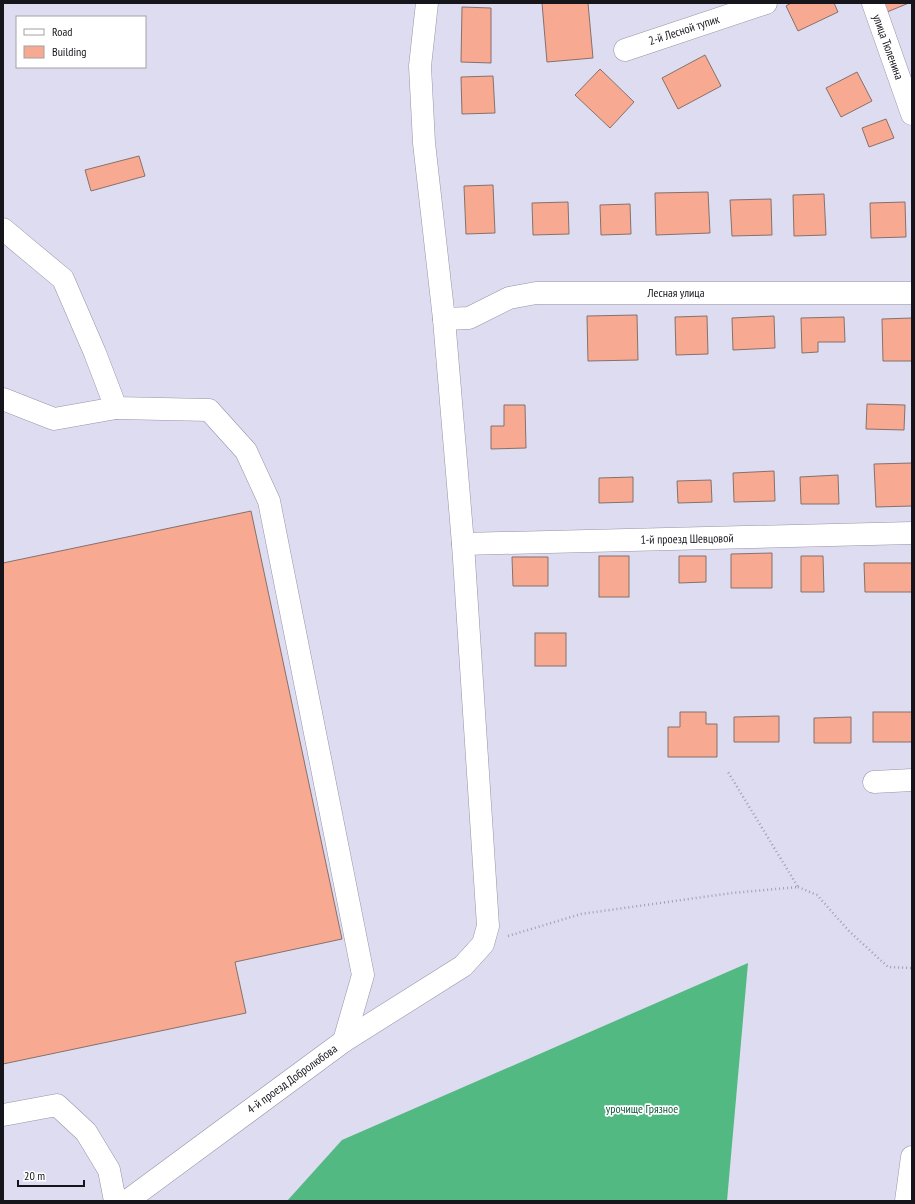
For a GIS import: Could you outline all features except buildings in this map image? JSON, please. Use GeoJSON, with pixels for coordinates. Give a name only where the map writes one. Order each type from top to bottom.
{"type":"FeatureCollection","features":[{"type":"Feature","properties":{"kind":"street"},"geometry":{"type":"LineString","coordinates":[[427,3],[420,66],[424,143],[444,319],[463,544],[488,926],[483,944]]}},
{"type":"Feature","properties":{"kind":"street","name":"2-й Лесной тупик"},"geometry":{"type":"LineString","coordinates":[[625,50],[766,3]]}},
{"type":"Feature","properties":{"kind":"street","name":"улица Тюленина"},"geometry":{"type":"LineString","coordinates":[[873,3],[912,114]]}},
{"type":"Feature","properties":{"kind":"street"},"geometry":{"type":"LineString","coordinates":[[3,229],[63,279],[95,353],[116,408]]}},
{"type":"Feature","properties":{"kind":"street","name":"Лесная улица"},"geometry":{"type":"LineString","coordinates":[[444,319],[469,318],[509,298],[536,293],[912,293]]}},
{"type":"Feature","properties":{"kind":"street"},"geometry":{"type":"LineString","coordinates":[[3,399],[54,419],[116,408],[209,410],[246,451],[270,501],[363,975],[344,1041]]}},
{"type":"Feature","properties":{"kind":"street","name":"1-й проезд Шевцовой"},"geometry":{"type":"LineString","coordinates":[[463,544],[912,533]]}},
{"type":"Feature","properties":{"kind":"street"},"geometry":{"type":"LineString","coordinates":[[874,782],[912,780]]}},
{"type":"Feature","properties":{"kind":"street","name":"4-й проезд Добролюбова"},"geometry":{"type":"LineString","coordinates":[[127,1201],[344,1041],[464,966],[483,944]]}},
{"type":"Feature","properties":{"kind":"street"},"geometry":{"type":"LineString","coordinates":[[3,1115],[57,1105],[86,1132],[109,1170],[115,1201]]}},
{"type":"Feature","properties":{"kind":"street"},"geometry":{"type":"LineString","coordinates":[[906,1201],[912,1157]]}},
{"type":"Feature","properties":{"kind":"path"},"geometry":{"type":"LineString","coordinates":[[728,772],[798,887]]}},
{"type":"Feature","properties":{"kind":"path"},"geometry":{"type":"LineString","coordinates":[[483,944],[581,914],[732,893],[798,887],[817,895],[848,931],[888,967],[912,968]]}},
{"type":"Feature","properties":{"kind":"green space","name":"урочище Грязное"},"geometry":{"type":"Polygon","coordinates":[[[748,963],[727,1201],[287,1201],[342,1140],[748,963]]]}}]}
